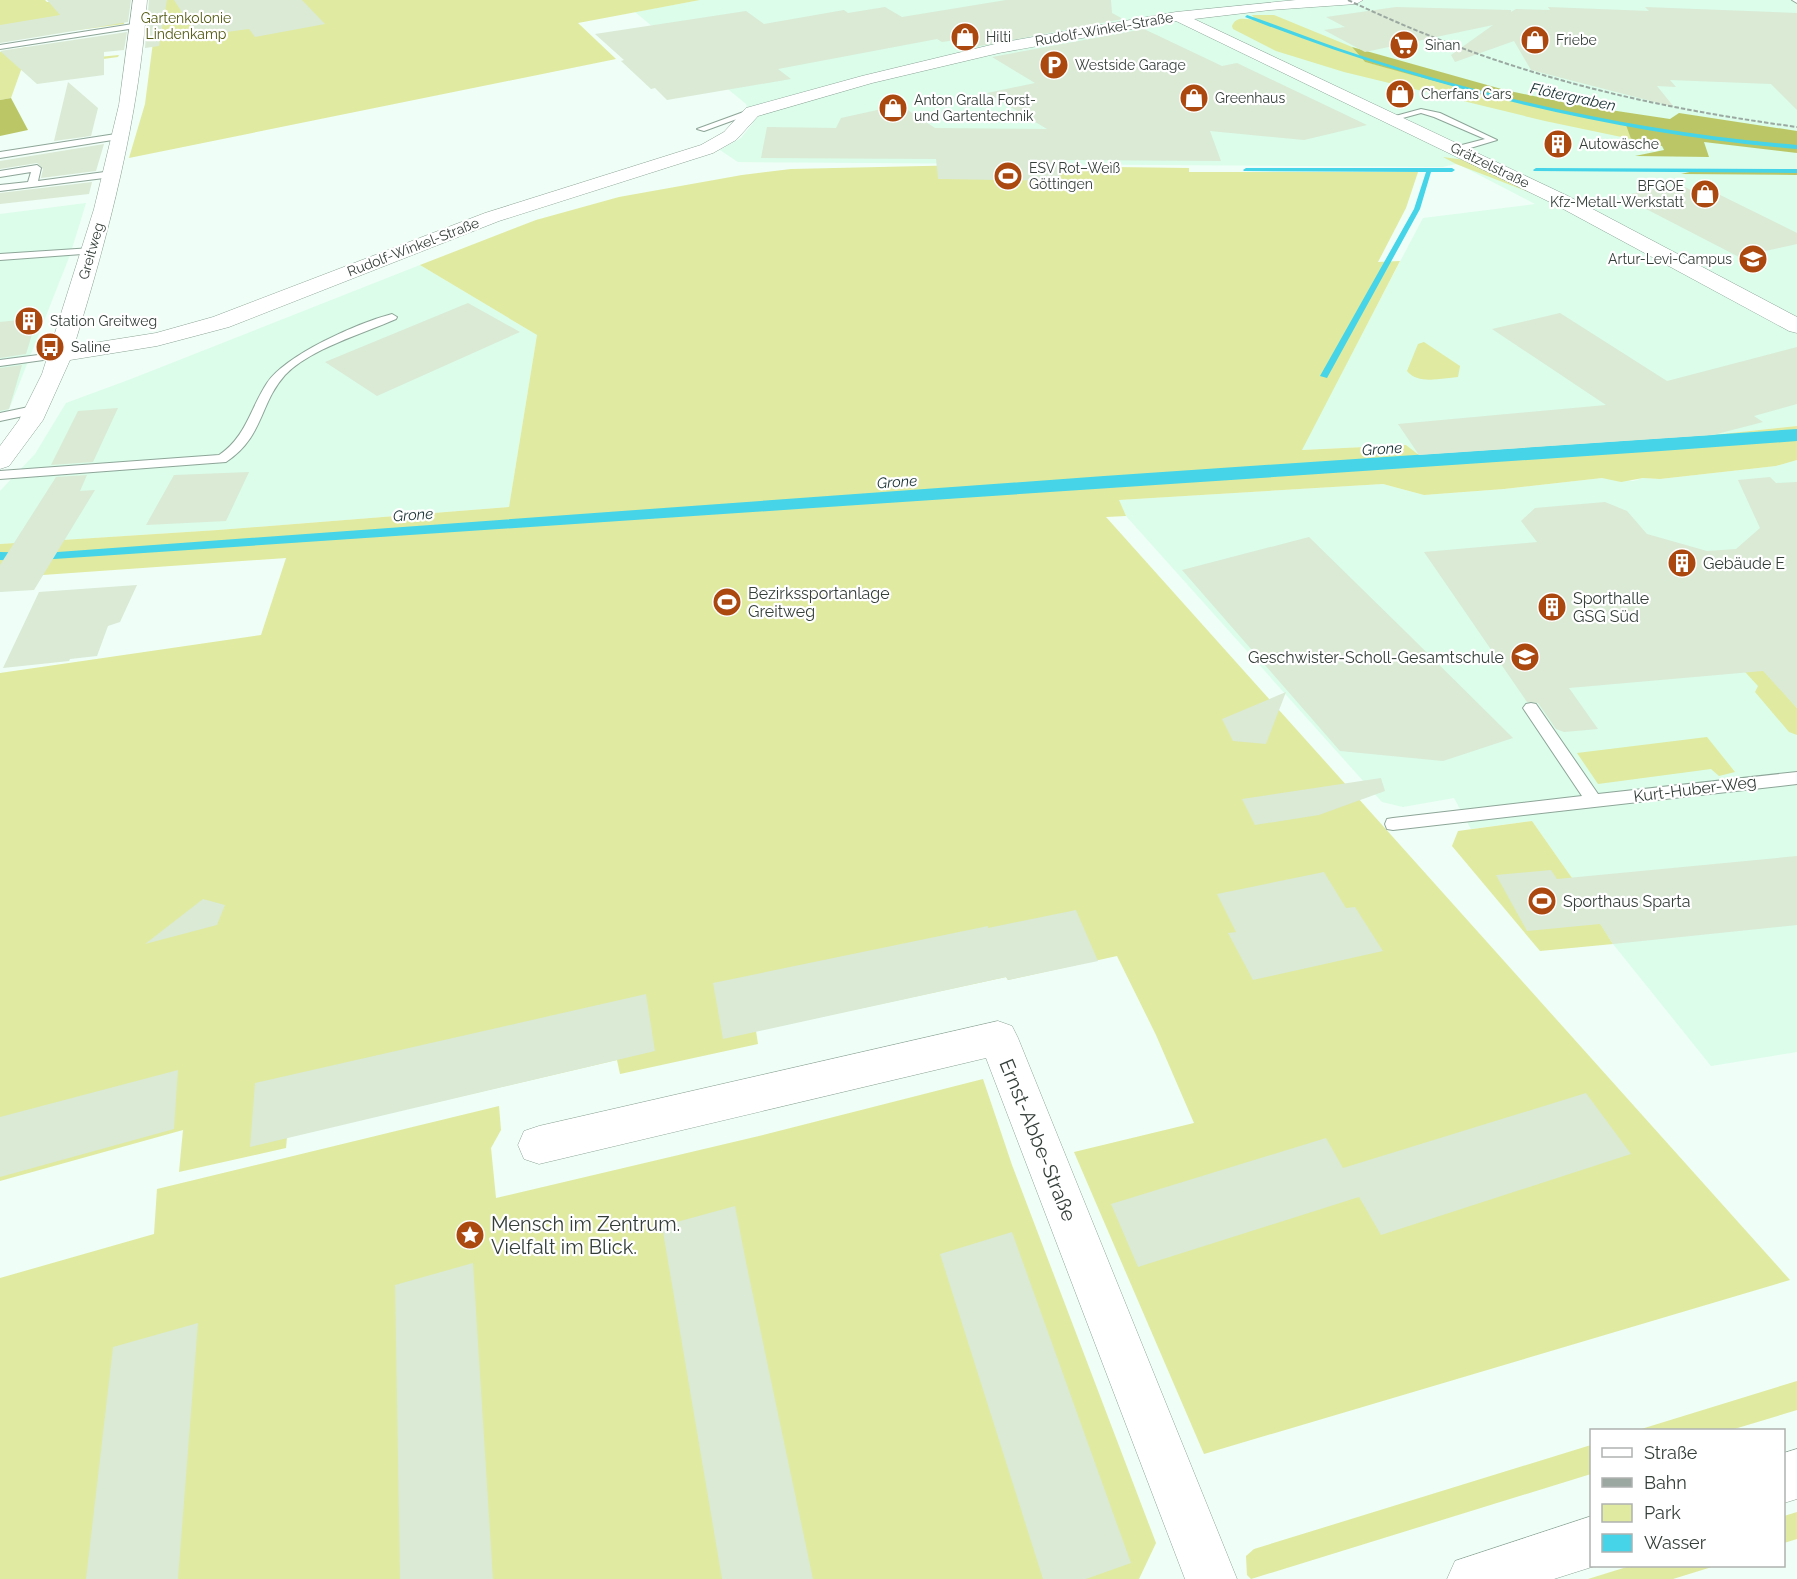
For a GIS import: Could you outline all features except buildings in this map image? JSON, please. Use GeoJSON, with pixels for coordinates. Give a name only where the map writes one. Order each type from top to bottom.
{"type":"FeatureCollection","features":[{"type":"Feature","properties":{"kind":"street","name":"Greitweg"},"geometry":{"type":"LineString","coordinates":[[0,461],[10,451],[38,409],[61,355],[92,251],[122,136],[139,25],[140,0]]}},
{"type":"Feature","properties":{"kind":"street","name":"Rudolf-Winkel-Straße"},"geometry":{"type":"LineString","coordinates":[[61,355],[164,338],[221,322],[492,217],[707,149],[730,136],[752,112],[868,79],[1039,40],[1176,16],[1356,0]]}},
{"type":"Feature","properties":{"kind":"street","name":"Grätzelstraße"},"geometry":{"type":"LineString","coordinates":[[1148,3],[1589,214],[1797,326]]}},
{"type":"Feature","properties":{"kind":"street","name":"Ernst-Abbe-Straße"},"geometry":{"type":"LineString","coordinates":[[539,1144],[998,1038],[1211,1579]]}},
{"type":"Feature","properties":{"kind":"street"},"geometry":{"type":"LineString","coordinates":[[1473,1579],[1590,1542]]}},
{"type":"Feature","properties":{"kind":"lane"},"geometry":{"type":"LineString","coordinates":[[0,47],[139,25]]}},
{"type":"Feature","properties":{"kind":"lane"},"geometry":{"type":"LineString","coordinates":[[1392,118],[1421,111],[1437,115],[1493,140],[1457,149]]}},
{"type":"Feature","properties":{"kind":"lane","name":"Rudolf-Winkel-Straße"},"geometry":{"type":"LineString","coordinates":[[701,129],[752,112]]}},
{"type":"Feature","properties":{"kind":"lane"},"geometry":{"type":"LineString","coordinates":[[0,155],[122,136]]}},
{"type":"Feature","properties":{"kind":"lane"},"geometry":{"type":"LineString","coordinates":[[0,174],[37,168],[32,184]]}},
{"type":"Feature","properties":{"kind":"lane"},"geometry":{"type":"LineString","coordinates":[[0,188],[112,174]]}},
{"type":"Feature","properties":{"kind":"lane"},"geometry":{"type":"LineString","coordinates":[[0,257],[92,251]]}},
{"type":"Feature","properties":{"kind":"lane"},"geometry":{"type":"LineString","coordinates":[[0,475],[222,459],[236,452],[247,437],[279,374],[296,360],[392,317]]}},
{"type":"Feature","properties":{"kind":"lane"},"geometry":{"type":"LineString","coordinates":[[0,363],[61,355]]}},
{"type":"Feature","properties":{"kind":"lane"},"geometry":{"type":"LineString","coordinates":[[0,417],[38,409]]}},
{"type":"Feature","properties":{"kind":"lane"},"geometry":{"type":"LineString","coordinates":[[1531,708],[1594,801]]}},
{"type":"Feature","properties":{"kind":"lane","name":"Kurt-Huber-Weg"},"geometry":{"type":"LineString","coordinates":[[1393,824],[1797,778]]}},
{"type":"Feature","properties":{"kind":"shaded area"},"geometry":{"type":"Polygon","coordinates":[[[700,0],[1797,0],[1797,426],[1713,435],[1419,455],[1406,445],[1301,450],[1423,218],[1535,204],[1454,162],[1456,164],[1442,167],[738,162],[720,150],[741,138],[753,123],[746,104],[635,12],[700,0]]]}},
{"type":"Feature","properties":{"kind":"shaded area"},"geometry":{"type":"Polygon","coordinates":[[[86,203],[70,255],[10,407],[0,423],[0,214],[86,203]]]}},
{"type":"Feature","properties":{"kind":"shaded area"},"geometry":{"type":"Polygon","coordinates":[[[420,265],[537,335],[509,507],[218,530],[0,544],[0,491],[35,454],[66,403],[420,265]]]}},
{"type":"Feature","properties":{"kind":"shaded area","name":"Geschwister-Scholl-Gesamtschule"},"geometry":{"type":"Polygon","coordinates":[[[1797,460],[1797,1052],[1711,1066],[1613,944],[1572,878],[1532,821],[1471,829],[1454,798],[1403,807],[1382,802],[1126,516],[1118,500],[1383,484],[1424,495],[1602,478],[1633,481],[1643,478],[1660,479],[1776,466],[1797,460]]]}},
{"type":"Feature","properties":{"kind":"green space"},"geometry":{"type":"Polygon","coordinates":[[[0,0],[45,0],[47,2],[126,0],[124,24],[0,40],[0,0]]]}},
{"type":"Feature","properties":{"kind":"green space","name":"Gartenkolonie Lindenkamp"},"geometry":{"type":"Polygon","coordinates":[[[153,0],[700,0],[578,23],[616,59],[129,158],[145,104],[156,19],[153,0]]]}},
{"type":"Feature","properties":{"kind":"green space"},"geometry":{"type":"Polygon","coordinates":[[[1252,15],[1274,15],[1352,47],[1365,62],[1501,98],[1627,125],[1631,139],[1545,121],[1344,72],[1276,51],[1233,29],[1232,26],[1236,20],[1256,20],[1252,15]]]}},
{"type":"Feature","properties":{"kind":"green space"},"geometry":{"type":"Polygon","coordinates":[[[27,47],[48,62],[119,55],[118,57],[21,70],[11,98],[0,100],[0,52],[27,47]]]}},
{"type":"Feature","properties":{"kind":"green space"},"geometry":{"type":"Polygon","coordinates":[[[1352,47],[1505,90],[1577,105],[1670,119],[1679,113],[1797,131],[1797,153],[1704,142],[1709,157],[1635,156],[1664,150],[1662,146],[1631,139],[1626,125],[1501,98],[1365,62],[1352,47]]]}},
{"type":"Feature","properties":{"kind":"green space"},"geometry":{"type":"Polygon","coordinates":[[[11,98],[28,130],[0,136],[0,100],[11,98]]]}},
{"type":"Feature","properties":{"kind":"green space"},"geometry":{"type":"Polygon","coordinates":[[[1443,157],[1465,160],[1531,193],[1456,164],[1443,157]]]}},
{"type":"Feature","properties":{"kind":"green space","name":"Bezirkssportanlage Greitweg"},"geometry":{"type":"Polygon","coordinates":[[[969,165],[1189,168],[1189,172],[1418,172],[1406,208],[1378,262],[1400,261],[1302,450],[1406,445],[1419,455],[1713,435],[1797,426],[1797,460],[1776,466],[1660,479],[1643,478],[1621,482],[1602,478],[1424,495],[1383,484],[1119,500],[1126,516],[1106,517],[1790,1280],[1204,1454],[1074,1152],[1194,1123],[1156,1035],[1117,956],[1008,980],[1006,977],[756,1031],[758,1044],[620,1074],[617,1060],[287,1137],[286,1148],[179,1172],[183,1130],[0,1181],[0,673],[261,635],[286,558],[0,578],[0,544],[218,530],[509,507],[537,335],[420,265],[536,220],[619,197],[742,175],[791,169],[969,165]]]}},
{"type":"Feature","properties":{"kind":"green space"},"geometry":{"type":"Polygon","coordinates":[[[1702,169],[1797,169],[1797,175],[1681,174],[1702,169]]]}},
{"type":"Feature","properties":{"kind":"green space"},"geometry":{"type":"Polygon","coordinates":[[[1424,342],[1460,366],[1458,377],[1424,379],[1417,378],[1407,371],[1418,344],[1424,342]]]}},
{"type":"Feature","properties":{"kind":"green space"},"geometry":{"type":"Polygon","coordinates":[[[1754,660],[1797,708],[1797,735],[1789,732],[1755,692],[1758,686],[1736,662],[1754,660]]]}},
{"type":"Feature","properties":{"kind":"green space"},"geometry":{"type":"Polygon","coordinates":[[[1707,737],[1735,772],[1719,776],[1711,769],[1598,784],[1577,753],[1707,737]]]}},
{"type":"Feature","properties":{"kind":"green space","name":"Sporthaus Sparta"},"geometry":{"type":"Polygon","coordinates":[[[1532,821],[1572,878],[1613,944],[1540,951],[1452,846],[1458,831],[1532,821]]]}},
{"type":"Feature","properties":{"kind":"green space"},"geometry":{"type":"Polygon","coordinates":[[[983,1079],[1012,1165],[1156,1543],[1139,1579],[0,1579],[0,1278],[154,1234],[157,1189],[499,1106],[501,1130],[491,1148],[496,1198],[759,1136],[983,1079]]]}},
{"type":"Feature","properties":{"kind":"green space"},"geometry":{"type":"Polygon","coordinates":[[[1797,1381],[1797,1410],[1734,1429],[1641,1429],[1797,1381]]]}},
{"type":"Feature","properties":{"kind":"green space"},"geometry":{"type":"Polygon","coordinates":[[[1590,1445],[1590,1474],[1251,1579],[1247,1575],[1246,1556],[1254,1549],[1590,1445]]]}},
{"type":"Feature","properties":{"kind":"green space"},"geometry":{"type":"Polygon","coordinates":[[[1797,1512],[1797,1539],[1785,1543],[1785,1516],[1797,1512]]]}},
{"type":"Feature","properties":{"kind":"green space"},"geometry":{"type":"Polygon","coordinates":[[[1627,1567],[1712,1567],[1673,1579],[1588,1579],[1627,1567]]]}},
{"type":"Feature","properties":{"kind":"water"},"geometry":{"type":"Polygon","coordinates":[[[1797,429],[1797,441],[1661,451],[24,561],[0,560],[0,552],[44,553],[1104,476],[1797,429]]]}},
{"type":"Feature","properties":{"kind":"waterway","name":"Flötergraben"},"geometry":{"type":"LineString","coordinates":[[1247,16],[1361,57],[1516,100],[1615,122],[1736,141],[1797,147]]}},
{"type":"Feature","properties":{"kind":"waterway"},"geometry":{"type":"LineString","coordinates":[[1246,170],[1429,170]]}},
{"type":"Feature","properties":{"kind":"waterway"},"geometry":{"type":"LineString","coordinates":[[1324,376],[1417,209],[1429,170]]}},
{"type":"Feature","properties":{"kind":"waterway"},"geometry":{"type":"LineString","coordinates":[[1429,170],[1452,170]]}},
{"type":"Feature","properties":{"kind":"waterway"},"geometry":{"type":"LineString","coordinates":[[1536,170],[1797,171]]}},
{"type":"Feature","properties":{"kind":"railway"},"geometry":{"type":"LineString","coordinates":[[1348,0],[1458,47],[1567,82],[1679,108],[1797,127]]}},
{"type":"Feature","properties":{"kind":"place","name":"Hilti"},"geometry":{"type":"Point","coordinates":[965,37]}},
{"type":"Feature","properties":{"kind":"place","name":"Friebe"},"geometry":{"type":"Point","coordinates":[1535,40]}},
{"type":"Feature","properties":{"kind":"place","name":"Sinan"},"geometry":{"type":"Point","coordinates":[1404,45]}},
{"type":"Feature","properties":{"kind":"place","name":"Westside Garage"},"geometry":{"type":"Point","coordinates":[1054,65]}},
{"type":"Feature","properties":{"kind":"place","name":"Cherfans Cars"},"geometry":{"type":"Point","coordinates":[1400,94]}},
{"type":"Feature","properties":{"kind":"place","name":"Greenhaus"},"geometry":{"type":"Point","coordinates":[1194,98]}},
{"type":"Feature","properties":{"kind":"place","name":"Anton Gralla Forst- und Gartentechnik"},"geometry":{"type":"Point","coordinates":[893,108]}},
{"type":"Feature","properties":{"kind":"place","name":"Autowäsche"},"geometry":{"type":"Point","coordinates":[1558,144]}},
{"type":"Feature","properties":{"kind":"place","name":"ESV Rot–Weìß Göttingen"},"geometry":{"type":"Point","coordinates":[1008,176]}},
{"type":"Feature","properties":{"kind":"place","name":"BFGOE Kfz-Metall-Werkstatt"},"geometry":{"type":"Point","coordinates":[1705,194]}},
{"type":"Feature","properties":{"kind":"place","name":"Artur-Levi-Campus"},"geometry":{"type":"Point","coordinates":[1753,259]}},
{"type":"Feature","properties":{"kind":"place","name":"Station Greitweg"},"geometry":{"type":"Point","coordinates":[29,321]}},
{"type":"Feature","properties":{"kind":"place","name":"Saline"},"geometry":{"type":"Point","coordinates":[50,347]}},
{"type":"Feature","properties":{"kind":"place","name":"Gebäude E"},"geometry":{"type":"Point","coordinates":[1682,563]}},
{"type":"Feature","properties":{"kind":"place","name":"Bezirkssportanlage Greitweg"},"geometry":{"type":"Point","coordinates":[727,602]}},
{"type":"Feature","properties":{"kind":"place","name":"Sporthalle GSG Süd"},"geometry":{"type":"Point","coordinates":[1552,607]}},
{"type":"Feature","properties":{"kind":"place","name":"Geschwister-Scholl-Gesamtschule"},"geometry":{"type":"Point","coordinates":[1525,657]}},
{"type":"Feature","properties":{"kind":"place","name":"Sporthaus Sparta"},"geometry":{"type":"Point","coordinates":[1542,901]}},
{"type":"Feature","properties":{"kind":"place","name":"Mensch im Zentrum. Vielfalt im Blick."},"geometry":{"type":"Point","coordinates":[470,1235]}},
{"type":"Feature","properties":{"kind":"water label","name":"Grone"},"geometry":{"type":"Point","coordinates":[1382,449]}},
{"type":"Feature","properties":{"kind":"water label","name":"Grone"},"geometry":{"type":"Point","coordinates":[897,482]}},
{"type":"Feature","properties":{"kind":"water label","name":"Grone"},"geometry":{"type":"Point","coordinates":[413,515]}}]}
